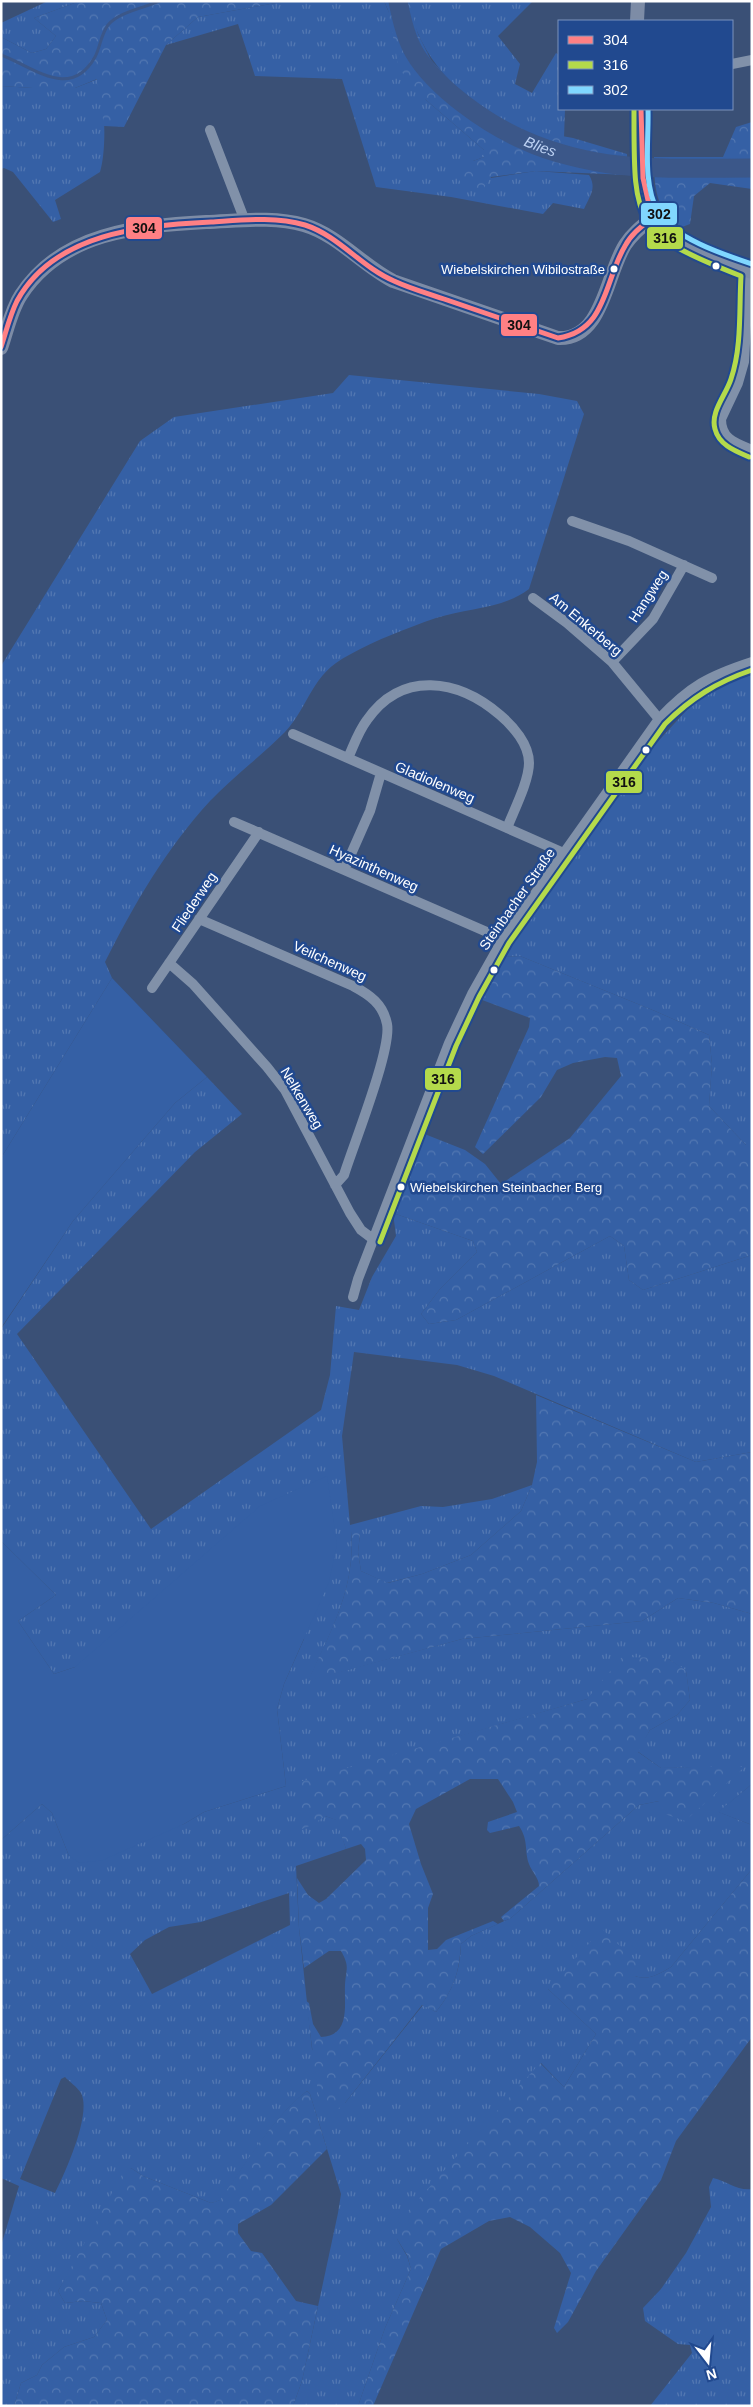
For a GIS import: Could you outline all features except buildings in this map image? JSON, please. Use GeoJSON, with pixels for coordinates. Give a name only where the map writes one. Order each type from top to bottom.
{"type":"FeatureCollection","features":[{"type":"Feature","properties":{"kind":"main road"},"geometry":{"type":"LineString","coordinates":[[637,20],[638,1]]}},
{"type":"Feature","properties":{"kind":"main road"},"geometry":{"type":"LineString","coordinates":[[641,110],[643,182],[647,206],[652,218],[665,230],[682,241],[750,271]]}},
{"type":"Feature","properties":{"kind":"main road"},"geometry":{"type":"LineString","coordinates":[[1,348],[20,296],[49,262],[78,244],[115,232],[148,226],[245,221],[290,222],[305,226],[327,235],[376,272],[393,281],[550,336],[568,339],[576,336],[590,325],[625,245],[652,218]]}},
{"type":"Feature","properties":{"kind":"street"},"geometry":{"type":"LineString","coordinates":[[733,64],[752,60]]}},
{"type":"Feature","properties":{"kind":"street"},"geometry":{"type":"LineString","coordinates":[[210,130],[245,221]]}},
{"type":"Feature","properties":{"kind":"street"},"geometry":{"type":"LineString","coordinates":[[750,271],[744,362],[738,383],[721,418],[723,432],[727,438],[752,450]]}},
{"type":"Feature","properties":{"kind":"street","name":"Hangweg"},"geometry":{"type":"LineString","coordinates":[[572,521],[629,541],[712,578]]}},
{"type":"Feature","properties":{"kind":"street","name":"Hangweg"},"geometry":{"type":"LineString","coordinates":[[612,662],[653,619],[684,565]]}},
{"type":"Feature","properties":{"kind":"street","name":"Am Enkerberg"},"geometry":{"type":"LineString","coordinates":[[533,598],[567,622],[612,662],[659,719]]}},
{"type":"Feature","properties":{"kind":"street","name":"Steinbacher Straße"},"geometry":{"type":"LineString","coordinates":[[353,1297],[373,1239],[449,1043],[472,994],[503,939],[566,854],[659,719],[677,700],[705,679],[752,662]]}},
{"type":"Feature","properties":{"kind":"street"},"geometry":{"type":"LineString","coordinates":[[348,758],[367,719],[376,709],[400,692],[413,687],[430,685],[463,690],[480,699],[507,721],[519,736],[527,753],[528,767],[507,828]]}},
{"type":"Feature","properties":{"kind":"street","name":"Gladiolenweg"},"geometry":{"type":"LineString","coordinates":[[293,734],[566,854]]}},
{"type":"Feature","properties":{"kind":"street"},"geometry":{"type":"LineString","coordinates":[[344,870],[370,811],[381,773]]}},
{"type":"Feature","properties":{"kind":"street","name":"Hyazinthenweg"},"geometry":{"type":"LineString","coordinates":[[234,822],[503,939]]}},
{"type":"Feature","properties":{"kind":"street","name":"Fliederweg"},"geometry":{"type":"LineString","coordinates":[[152,988],[259,832]]}},
{"type":"Feature","properties":{"kind":"street","name":"Veilchenweg"},"geometry":{"type":"LineString","coordinates":[[199,919],[353,986],[368,994],[382,1009],[388,1031],[384,1053],[344,1176],[335,1185]]}},
{"type":"Feature","properties":{"kind":"street","name":"Nelkenweg"},"geometry":{"type":"LineString","coordinates":[[170,963],[193,984],[285,1090],[350,1213],[362,1230],[373,1239]]}},
{"type":"Feature","properties":{"kind":"green space"},"geometry":{"type":"Polygon","coordinates":[[[48,1],[80,1],[34,18],[56,36],[46,49],[32,53],[1,37],[1,23],[48,1]]]}},
{"type":"Feature","properties":{"kind":"green space"},"geometry":{"type":"Polygon","coordinates":[[[80,1],[287,1],[198,17],[166,45],[124,127],[104,126],[97,79],[75,88],[1,86],[1,37],[32,53],[46,49],[56,36],[34,18],[80,1]]]}},
{"type":"Feature","properties":{"kind":"green space"},"geometry":{"type":"Polygon","coordinates":[[[287,1],[384,1],[426,100],[484,150],[484,157],[473,161],[491,178],[536,171],[589,175],[593,188],[584,209],[553,203],[543,214],[451,197],[376,187],[342,79],[255,76],[238,24],[166,45],[198,17],[287,1]]]}},
{"type":"Feature","properties":{"kind":"green space"},"geometry":{"type":"Polygon","coordinates":[[[384,1],[409,1],[418,34],[431,60],[453,84],[484,109],[518,128],[573,138],[627,154],[628,175],[536,171],[491,177],[482,191],[463,187],[457,176],[473,161],[484,157],[484,150],[426,100],[399,69],[388,10],[384,1]]]}},
{"type":"Feature","properties":{"kind":"green space"},"geometry":{"type":"Polygon","coordinates":[[[409,1],[533,1],[498,36],[520,64],[515,84],[532,93],[556,53],[558,54],[558,110],[565,110],[564,138],[516,127],[497,117],[462,92],[446,77],[433,60],[422,42],[414,22],[409,1]]]}},
{"type":"Feature","properties":{"kind":"green space"},"geometry":{"type":"Polygon","coordinates":[[[98,79],[104,125],[104,151],[100,172],[55,200],[61,219],[53,222],[13,172],[4,168],[1,169],[1,86],[75,88],[98,79]]]}},
{"type":"Feature","properties":{"kind":"green space"},"geometry":{"type":"Polygon","coordinates":[[[752,122],[752,189],[710,183],[694,196],[690,224],[682,227],[673,221],[661,206],[658,197],[654,157],[723,157],[736,127],[752,122]]]}},
{"type":"Feature","properties":{"kind":"green space"},"geometry":{"type":"Polygon","coordinates":[[[349,375],[539,394],[577,401],[584,414],[529,589],[508,601],[436,618],[392,635],[349,655],[326,671],[285,732],[210,801],[165,858],[139,898],[105,962],[112,978],[1,1158],[1,666],[140,441],[174,417],[333,393],[349,375]]]}},
{"type":"Feature","properties":{"kind":"green space"},"geometry":{"type":"Polygon","coordinates":[[[752,675],[752,1145],[746,1145],[709,1106],[712,1064],[709,1035],[520,956],[503,957],[651,749],[708,687],[752,675]]]}},
{"type":"Feature","properties":{"kind":"green space"},"geometry":{"type":"Polygon","coordinates":[[[520,956],[709,1035],[712,1064],[709,1106],[746,1145],[752,1145],[752,1255],[643,1290],[629,1280],[624,1246],[610,1236],[456,1320],[429,1324],[421,1314],[440,1289],[477,1252],[473,1241],[393,1213],[422,1133],[465,1150],[485,1164],[501,1184],[570,1138],[621,1076],[617,1058],[605,1057],[573,1063],[557,1070],[541,1097],[483,1154],[475,1147],[529,1027],[530,1018],[477,998],[503,957],[520,956]]]}},
{"type":"Feature","properties":{"kind":"green space"},"geometry":{"type":"Polygon","coordinates":[[[112,978],[207,1077],[175,1103],[73,1221],[1,1328],[1,1158],[112,978]]]}},
{"type":"Feature","properties":{"kind":"green space"},"geometry":{"type":"Polygon","coordinates":[[[207,1077],[242,1114],[195,1152],[17,1334],[151,1529],[321,1410],[330,1375],[336,1306],[359,1310],[372,1277],[396,1236],[393,1213],[473,1241],[477,1252],[440,1289],[421,1314],[429,1324],[456,1320],[610,1236],[624,1246],[629,1280],[643,1290],[752,1255],[752,1452],[696,1462],[494,1376],[457,1365],[354,1352],[342,1436],[350,1525],[421,1506],[443,1507],[492,1499],[532,1485],[521,1511],[471,1555],[422,1574],[387,1583],[361,1571],[358,1552],[360,1534],[351,1531],[352,1552],[346,1590],[333,1626],[309,1680],[462,1639],[642,1621],[678,1598],[714,1603],[752,1614],[752,1784],[719,1812],[752,1825],[752,1869],[671,1967],[658,1974],[644,1978],[635,1976],[548,1989],[596,2034],[564,2087],[541,2063],[397,2239],[407,2256],[411,2269],[385,2328],[358,2406],[293,2406],[302,2381],[341,2194],[310,2094],[307,2091],[295,2101],[272,2127],[221,2200],[211,2203],[143,2176],[131,2168],[58,2291],[65,2303],[83,2301],[101,2303],[107,2320],[94,2337],[64,2347],[42,2365],[37,2375],[21,2383],[14,2406],[1,2406],[1,2246],[19,2186],[1,2178],[1,1840],[42,1804],[52,1813],[69,1856],[184,1824],[204,1812],[286,1786],[277,1709],[284,1684],[304,1639],[75,1667],[54,1674],[18,1621],[56,1595],[1,1541],[1,1329],[73,1221],[175,1103],[207,1077]],[[667,1658],[587,1699],[454,1738],[325,1816],[337,1820],[346,1849],[296,1866],[299,1928],[312,2049],[345,2103],[423,2005],[436,2012],[442,2004],[457,1972],[461,1944],[471,1936],[511,1918],[639,1805],[659,1801],[744,1767],[661,1768],[637,1751],[650,1730],[677,1715],[690,1700],[686,1671],[667,1658]],[[289,1893],[201,1922],[169,1927],[145,1940],[130,1954],[152,1994],[290,1925],[289,1893]],[[65,2077],[61,2079],[20,2179],[55,2193],[76,2143],[83,2115],[81,2093],[65,2077]]]}},
{"type":"Feature","properties":{"kind":"green space"},"geometry":{"type":"Polygon","coordinates":[[[536,1395],[696,1462],[752,1452],[752,1614],[714,1603],[678,1598],[642,1621],[462,1639],[308,1681],[333,1626],[346,1590],[352,1552],[351,1531],[356,1530],[360,1534],[358,1552],[361,1571],[388,1583],[422,1574],[471,1555],[521,1511],[532,1485],[537,1462],[536,1395]]]}},
{"type":"Feature","properties":{"kind":"green space"},"geometry":{"type":"Polygon","coordinates":[[[327,1476],[337,1544],[329,1582],[284,1684],[277,1709],[286,1786],[204,1812],[184,1824],[103,1860],[80,1863],[69,1856],[52,1813],[42,1804],[1,1840],[1,1541],[56,1595],[18,1621],[54,1674],[75,1667],[260,1506],[327,1476]]]}},
{"type":"Feature","properties":{"kind":"green space"},"geometry":{"type":"Polygon","coordinates":[[[622,1657],[667,1658],[686,1670],[690,1700],[677,1715],[650,1730],[638,1752],[661,1768],[745,1767],[685,1821],[665,1814],[659,1801],[639,1805],[511,1918],[504,1921],[501,1917],[539,1886],[538,1880],[529,1864],[524,1836],[519,1826],[490,1833],[487,1830],[488,1822],[517,1812],[513,1802],[498,1779],[470,1779],[416,1809],[409,1824],[421,1864],[433,1894],[428,1908],[428,1950],[437,1949],[446,1940],[493,1921],[498,1924],[471,1936],[461,1944],[459,1964],[454,1980],[447,1996],[436,2012],[422,2005],[345,2103],[331,2115],[326,2114],[318,2093],[306,2001],[309,2003],[313,2024],[321,2037],[331,2035],[337,2031],[342,2025],[344,2018],[347,1971],[341,1951],[329,1951],[304,1968],[299,1928],[297,1878],[308,1895],[319,1903],[326,1899],[366,1860],[365,1849],[361,1844],[346,1849],[336,1820],[325,1816],[302,1829],[299,1825],[299,1782],[587,1699],[622,1657]]]}},
{"type":"Feature","properties":{"kind":"green space"},"geometry":{"type":"Polygon","coordinates":[[[752,1784],[752,1825],[718,1812],[752,1784]]]}},
{"type":"Feature","properties":{"kind":"green space"},"geometry":{"type":"Polygon","coordinates":[[[752,1869],[752,2037],[676,2141],[661,2180],[596,2271],[568,2322],[557,2333],[554,2328],[571,2273],[560,2253],[530,2227],[510,2217],[489,2221],[441,2249],[373,2406],[358,2406],[385,2328],[411,2269],[407,2255],[397,2239],[399,2221],[540,2063],[564,2087],[596,2034],[548,1989],[602,1929],[637,1962],[635,1976],[649,1977],[671,1967],[752,1869]]]}},
{"type":"Feature","properties":{"kind":"green space"},"geometry":{"type":"Polygon","coordinates":[[[307,2091],[310,2094],[327,2149],[271,2205],[238,2224],[238,2233],[251,2251],[262,2253],[296,2301],[318,2306],[302,2381],[293,2406],[14,2406],[21,2383],[37,2375],[42,2365],[64,2347],[94,2337],[107,2320],[101,2303],[83,2301],[65,2303],[58,2291],[124,2171],[131,2168],[143,2176],[211,2203],[220,2200],[271,2127],[307,2091]]]}},
{"type":"Feature","properties":{"kind":"green space"},"geometry":{"type":"Polygon","coordinates":[[[713,2178],[742,2189],[752,2189],[752,2406],[650,2406],[692,2353],[690,2345],[678,2344],[645,2321],[643,2308],[661,2289],[686,2253],[711,2207],[709,2187],[713,2178]]]}},
{"type":"Feature","properties":{"kind":"waterway"},"geometry":{"type":"LineString","coordinates":[[1,55],[51,77],[63,79],[74,77],[85,70],[95,57],[108,25],[125,14],[160,1]]}},
{"type":"Feature","properties":{"kind":"waterway","name":"Blies"},"geometry":{"type":"LineString","coordinates":[[398,1],[409,40],[423,66],[464,104],[511,134],[559,153],[607,164],[668,168],[752,168]]}},
{"type":"Feature","properties":{"kind":"transit line","name":"316"},"geometry":{"type":"LineString","coordinates":[[634,110],[635,177],[639,201],[646,219],[659,234],[678,248],[741,276],[735,367],[717,410],[714,423],[717,435],[724,443],[733,450],[749,457]]}},
{"type":"Feature","properties":{"kind":"transit line","name":"304"},"geometry":{"type":"LineString","coordinates":[[641,110],[643,178],[652,218]]}},
{"type":"Feature","properties":{"kind":"transit line","name":"302"},"geometry":{"type":"LineString","coordinates":[[648,110],[648,175],[653,201],[658,212],[675,230],[687,238],[752,264]]}},
{"type":"Feature","properties":{"kind":"transit line","name":"304"},"geometry":{"type":"LineString","coordinates":[[1,347],[17,301],[33,278],[53,260],[77,247],[102,237],[129,230],[185,223],[258,219],[282,220],[305,225],[329,236],[371,268],[394,281],[558,338],[574,333],[586,326],[595,315],[602,303],[618,260],[627,242],[637,230],[652,218]]}},
{"type":"Feature","properties":{"kind":"transit line","name":"316"},"geometry":{"type":"LineString","coordinates":[[380,1242],[456,1046],[479,997],[509,943],[665,724],[685,706],[705,692],[727,680],[752,670]]}},
{"type":"Feature","properties":{"kind":"place","name":"Wiebelskirchen Wibilostraße"},"geometry":{"type":"Point","coordinates":[614,269]}},
{"type":"Feature","properties":{"kind":"place","name":"Wiebelskirchen Steinbacher Berg"},"geometry":{"type":"Point","coordinates":[401,1187]}}]}
